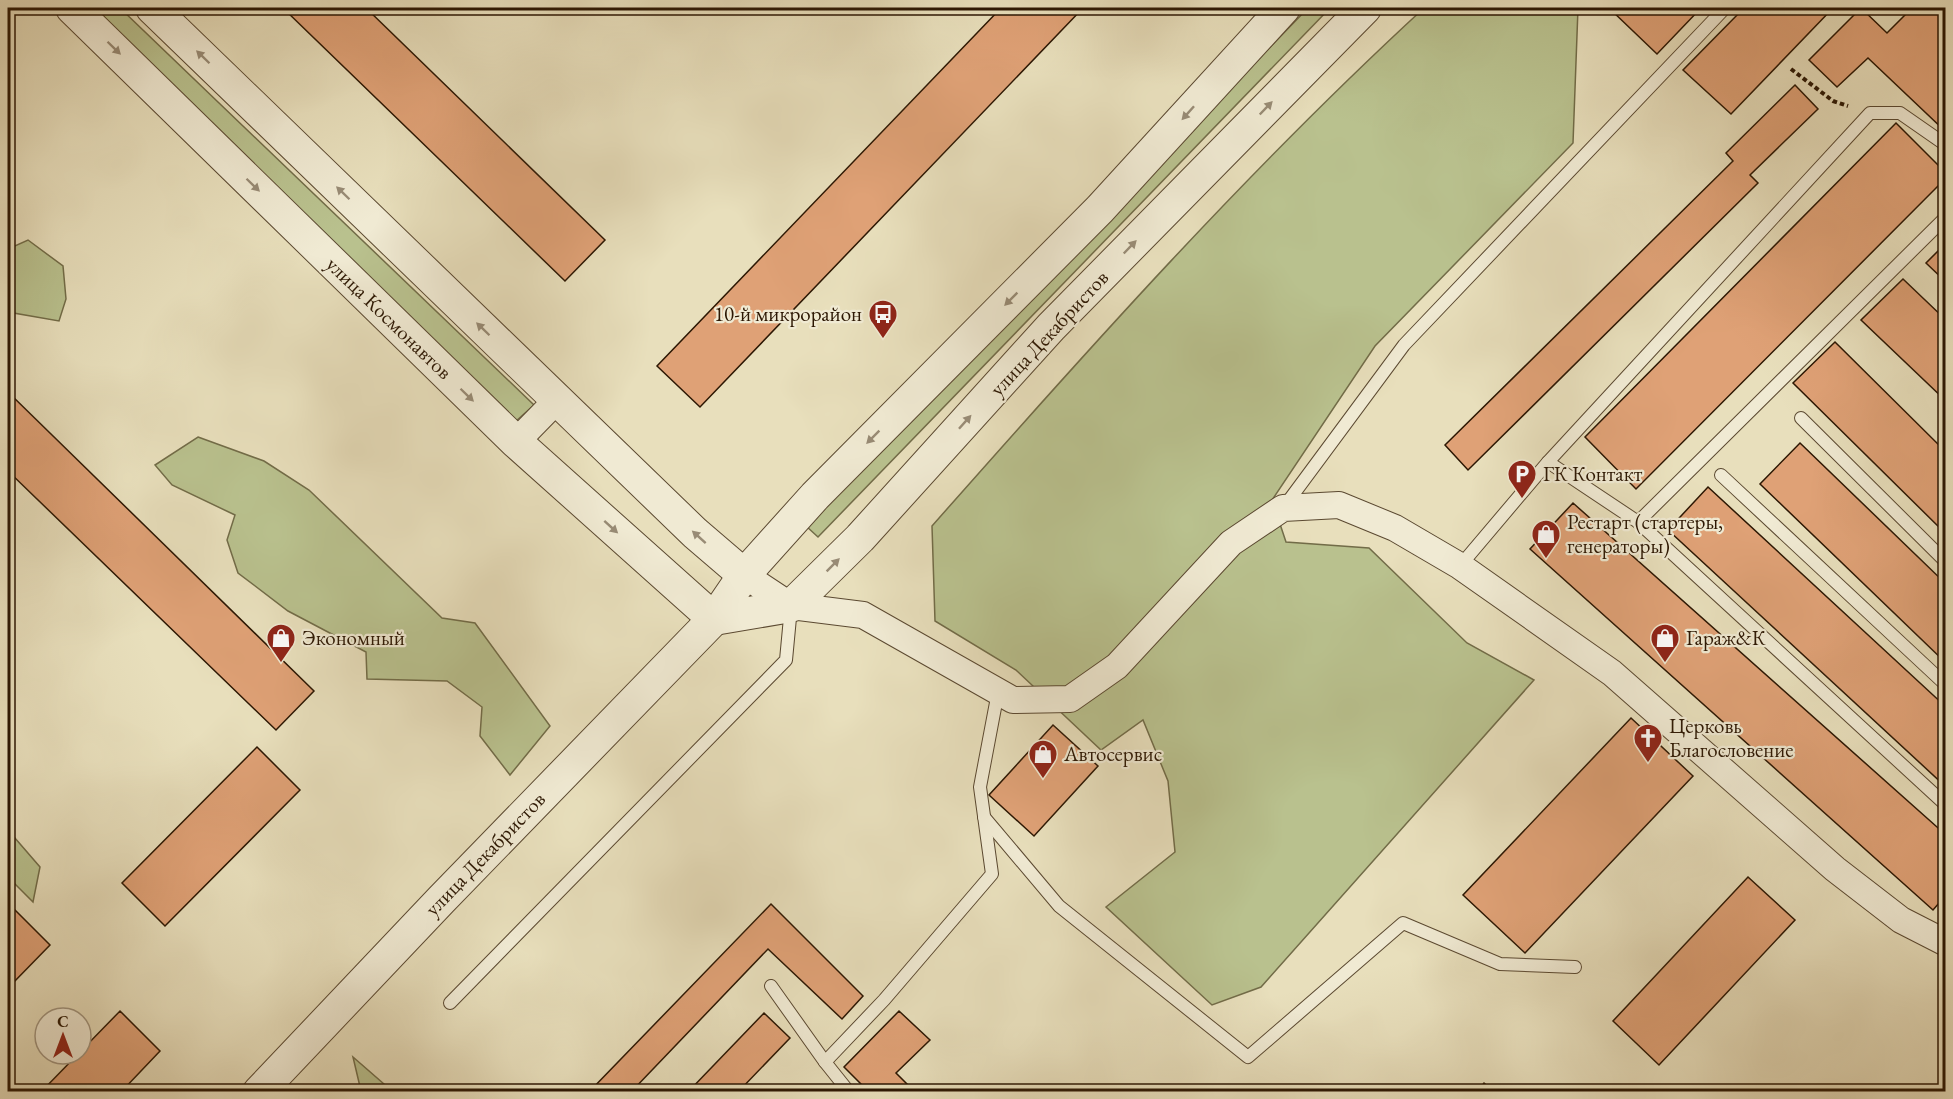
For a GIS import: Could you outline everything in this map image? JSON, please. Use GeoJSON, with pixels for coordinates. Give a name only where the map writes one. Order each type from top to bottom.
{"type":"FeatureCollection","features":[{"type":"Feature","properties":{"kind":"street","name":"улица Космонавтов"},"geometry":{"type":"LineString","coordinates":[[72,8],[516,442],[714,619]]}},
{"type":"Feature","properties":{"kind":"street"},"geometry":{"type":"LineString","coordinates":[[152,8],[695,533],[744,575],[791,606]]}},
{"type":"Feature","properties":{"kind":"street","name":"улица Декабристов"},"geometry":{"type":"LineString","coordinates":[[259,1092],[441,900],[714,619],[744,575],[815,496],[1100,209],[1284,8]]}},
{"type":"Feature","properties":{"kind":"street","name":"улица Декабристов"},"geometry":{"type":"LineString","coordinates":[[791,606],[860,538],[1051,327],[1365,8]]}},
{"type":"Feature","properties":{"kind":"street"},"geometry":{"type":"LineString","coordinates":[[516,442],[557,400]]}},
{"type":"Feature","properties":{"kind":"street"},"geometry":{"type":"LineString","coordinates":[[714,619],[791,606],[864,615],[1013,700],[1070,699],[1117,666],[1231,543],[1283,508],[1339,506],[1395,528],[1460,566],[1612,673],[1844,877],[1901,920],[1946,943]]}},
{"type":"Feature","properties":{"kind":"lane"},"geometry":{"type":"LineString","coordinates":[[1283,508],[1404,345],[1725,8]]}},
{"type":"Feature","properties":{"kind":"lane"},"geometry":{"type":"LineString","coordinates":[[1460,566],[1548,462],[1870,112],[1899,112],[1946,146]]}},
{"type":"Feature","properties":{"kind":"lane"},"geometry":{"type":"LineString","coordinates":[[1638,522],[1946,217]]}},
{"type":"Feature","properties":{"kind":"lane"},"geometry":{"type":"LineString","coordinates":[[1801,418],[1946,562]]}},
{"type":"Feature","properties":{"kind":"lane"},"geometry":{"type":"LineString","coordinates":[[1548,462],[1638,522],[1946,805]]}},
{"type":"Feature","properties":{"kind":"lane"},"geometry":{"type":"LineString","coordinates":[[1721,475],[1946,685]]}},
{"type":"Feature","properties":{"kind":"lane"},"geometry":{"type":"LineString","coordinates":[[450,1003],[786,660],[791,606]]}},
{"type":"Feature","properties":{"kind":"lane"},"geometry":{"type":"LineString","coordinates":[[825,1062],[884,1000],[992,874],[980,787],[998,692]]}},
{"type":"Feature","properties":{"kind":"lane"},"geometry":{"type":"LineString","coordinates":[[984,817],[1059,906],[1248,1057],[1403,923],[1500,964],[1575,967]]}},
{"type":"Feature","properties":{"kind":"lane"},"geometry":{"type":"LineString","coordinates":[[771,986],[849,1092]]}},
{"type":"Feature","properties":{"kind":"path"},"geometry":{"type":"LineString","coordinates":[[1791,69],[1833,101],[1870,112]]}},
{"type":"Feature","properties":{"kind":"green space"},"geometry":{"type":"Polygon","coordinates":[[[91,8],[120,8],[534,405],[515,422],[91,8]]]}},
{"type":"Feature","properties":{"kind":"green space"},"geometry":{"type":"Polygon","coordinates":[[[1308,8],[1330,8],[818,537],[806,526],[1308,8]]]}},
{"type":"Feature","properties":{"kind":"green space"},"geometry":{"type":"Polygon","coordinates":[[[1424,8],[1578,8],[1573,143],[1375,346],[1272,500],[1286,542],[1369,548],[1467,643],[1534,680],[1261,987],[1212,1005],[1106,907],[1175,852],[1168,781],[1143,720],[1101,750],[1016,670],[935,621],[932,526],[1171,261],[1295,132],[1424,8]]]}},
{"type":"Feature","properties":{"kind":"green space"},"geometry":{"type":"Polygon","coordinates":[[[28,240],[63,266],[66,299],[59,321],[8,312],[8,249],[28,240]]]}},
{"type":"Feature","properties":{"kind":"green space"},"geometry":{"type":"Polygon","coordinates":[[[198,437],[264,461],[309,490],[442,618],[475,623],[550,726],[510,775],[480,736],[482,707],[447,681],[367,679],[366,652],[288,611],[238,573],[227,540],[235,515],[172,485],[155,465],[198,437]]]}},
{"type":"Feature","properties":{"kind":"green space"},"geometry":{"type":"Polygon","coordinates":[[[8,830],[40,867],[33,902],[8,877],[8,830]]]}},
{"type":"Feature","properties":{"kind":"green space"},"geometry":{"type":"Polygon","coordinates":[[[353,1057],[392,1091],[361,1091],[353,1057]]]}},
{"type":"Feature","properties":{"kind":"building"},"geometry":{"type":"Polygon","coordinates":[[[283,8],[366,8],[605,240],[565,281],[283,8]]]}},
{"type":"Feature","properties":{"kind":"building"},"geometry":{"type":"Polygon","coordinates":[[[1001,8],[1083,8],[700,407],[657,366],[1001,8]]]}},
{"type":"Feature","properties":{"kind":"building"},"geometry":{"type":"Polygon","coordinates":[[[1609,8],[1701,8],[1657,54],[1609,8]]]}},
{"type":"Feature","properties":{"kind":"building"},"geometry":{"type":"Polygon","coordinates":[[[1744,8],[1833,8],[1731,114],[1683,70],[1744,8]]]}},
{"type":"Feature","properties":{"kind":"building"},"geometry":{"type":"Polygon","coordinates":[[[1861,8],[1887,33],[1912,8],[1946,8],[1946,62],[1944,64],[1946,65],[1946,132],[1868,58],[1837,87],[1809,60],[1861,8]]]}},
{"type":"Feature","properties":{"kind":"building"},"geometry":{"type":"Polygon","coordinates":[[[1795,85],[1818,109],[1750,175],[1758,183],[1468,470],[1445,445],[1733,161],[1726,153],[1795,85]]]}},
{"type":"Feature","properties":{"kind":"building"},"geometry":{"type":"Polygon","coordinates":[[[1896,123],[1946,173],[1946,178],[1636,489],[1585,437],[1896,123]]]}},
{"type":"Feature","properties":{"kind":"building"},"geometry":{"type":"Polygon","coordinates":[[[1946,243],[1946,282],[1926,263],[1946,243]]]}},
{"type":"Feature","properties":{"kind":"building"},"geometry":{"type":"Polygon","coordinates":[[[1903,279],[1946,320],[1946,401],[1861,320],[1903,279]]]}},
{"type":"Feature","properties":{"kind":"building"},"geometry":{"type":"Polygon","coordinates":[[[1835,342],[1946,452],[1946,534],[1793,383],[1835,342]]]}},
{"type":"Feature","properties":{"kind":"building"},"geometry":{"type":"Polygon","coordinates":[[[8,392],[314,691],[276,730],[8,471],[8,392]]]}},
{"type":"Feature","properties":{"kind":"building"},"geometry":{"type":"Polygon","coordinates":[[[1800,443],[1946,584],[1946,663],[1760,484],[1800,443]]]}},
{"type":"Feature","properties":{"kind":"building"},"geometry":{"type":"Polygon","coordinates":[[[1708,487],[1946,707],[1946,787],[1668,530],[1708,487]]]}},
{"type":"Feature","properties":{"kind":"building"},"geometry":{"type":"Polygon","coordinates":[[[1573,503],[1946,835],[1946,895],[1933,910],[1530,549],[1573,503]]]}},
{"type":"Feature","properties":{"kind":"building"},"geometry":{"type":"Polygon","coordinates":[[[1631,718],[1693,776],[1525,953],[1463,895],[1631,718]]]}},
{"type":"Feature","properties":{"kind":"building","name":"Автосервис"},"geometry":{"type":"Polygon","coordinates":[[[1053,725],[1098,766],[1034,836],[989,795],[1053,725]]]}},
{"type":"Feature","properties":{"kind":"building"},"geometry":{"type":"Polygon","coordinates":[[[257,747],[300,790],[165,926],[122,883],[257,747]]]}},
{"type":"Feature","properties":{"kind":"building"},"geometry":{"type":"Polygon","coordinates":[[[1748,877],[1795,920],[1659,1065],[1613,1021],[1748,877]]]}},
{"type":"Feature","properties":{"kind":"building"},"geometry":{"type":"Polygon","coordinates":[[[8,903],[50,945],[10,986],[8,983],[8,903]]]}},
{"type":"Feature","properties":{"kind":"building"},"geometry":{"type":"Polygon","coordinates":[[[771,904],[863,996],[842,1019],[768,949],[631,1092],[589,1092],[771,904]]]}},
{"type":"Feature","properties":{"kind":"building"},"geometry":{"type":"Polygon","coordinates":[[[120,1011],[160,1051],[121,1092],[41,1092],[66,1066],[93,1066],[93,1039],[120,1011]]]}},
{"type":"Feature","properties":{"kind":"building"},"geometry":{"type":"Polygon","coordinates":[[[899,1011],[930,1040],[896,1073],[915,1092],[869,1092],[844,1067],[899,1011]]]}},
{"type":"Feature","properties":{"kind":"building"},"geometry":{"type":"Polygon","coordinates":[[[764,1013],[790,1038],[738,1092],[688,1092],[764,1013]]]}},
{"type":"Feature","properties":{"kind":"building"},"geometry":{"type":"Polygon","coordinates":[[[1484,1083],[1494,1092],[1477,1092],[1484,1083]]]}},
{"type":"Feature","properties":{"kind":"place","name":"10-й микрорайон"},"geometry":{"type":"Point","coordinates":[883,340]}},
{"type":"Feature","properties":{"kind":"place","name":"ГК Контакт"},"geometry":{"type":"Point","coordinates":[1522,500]}},
{"type":"Feature","properties":{"kind":"place","name":"Рестарт (стартеры, генераторы)"},"geometry":{"type":"Point","coordinates":[1546,560]}},
{"type":"Feature","properties":{"kind":"place","name":"Экономный"},"geometry":{"type":"Point","coordinates":[281,664]}},
{"type":"Feature","properties":{"kind":"place","name":"Гараж&К"},"geometry":{"type":"Point","coordinates":[1665,664]}},
{"type":"Feature","properties":{"kind":"place","name":"Церковь Благословение"},"geometry":{"type":"Point","coordinates":[1648,764]}},
{"type":"Feature","properties":{"kind":"place","name":"Автосервис"},"geometry":{"type":"Point","coordinates":[1043,780]}}]}
